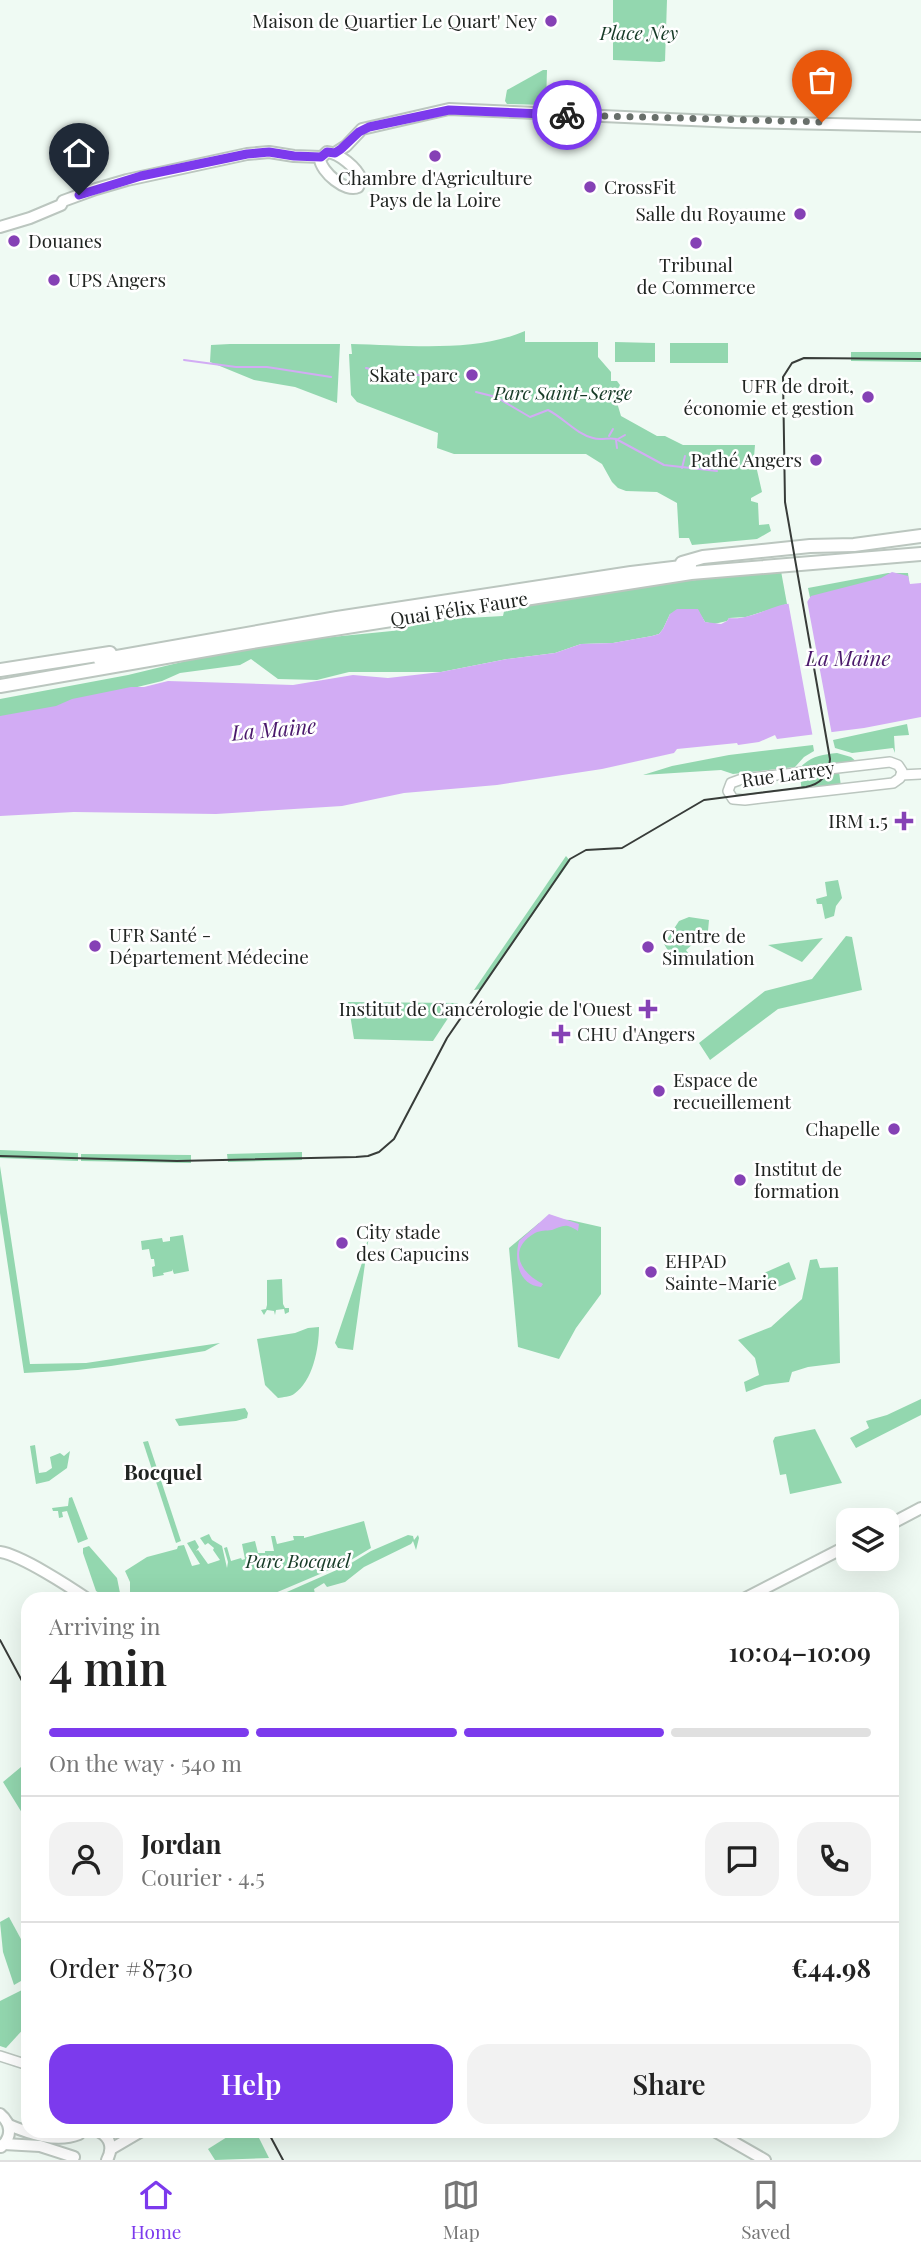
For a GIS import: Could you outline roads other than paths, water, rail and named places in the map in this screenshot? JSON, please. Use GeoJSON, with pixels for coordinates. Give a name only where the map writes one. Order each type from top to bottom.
{"type":"FeatureCollection","features":[{"type":"Feature","properties":{"kind":"highway"},"geometry":{"type":"LineString","coordinates":[[659,569],[703,557],[810,546],[854,545],[921,536]]}},
{"type":"Feature","properties":{"kind":"highway"},"geometry":{"type":"LineString","coordinates":[[854,545],[870,551]]}},
{"type":"Feature","properties":{"kind":"highway","name":"Quai Félix Faure"},"geometry":{"type":"LineString","coordinates":[[0,678],[337,618],[659,569],[921,547]]}},
{"type":"Feature","properties":{"kind":"highway","name":"Quai Félix Faure"},"geometry":{"type":"LineString","coordinates":[[0,686],[439,612],[691,573],[921,554]]}},
{"type":"Feature","properties":{"kind":"highway"},"geometry":{"type":"LineString","coordinates":[[0,667],[61,657],[69,660],[113,653],[138,653]]}},
{"type":"Feature","properties":{"kind":"highway"},"geometry":{"type":"LineString","coordinates":[[0,694],[109,673],[129,664]]}},
{"type":"Feature","properties":{"kind":"main road"},"geometry":{"type":"LineString","coordinates":[[335,153],[359,132],[369,127],[449,110],[736,122],[916,126]]}},
{"type":"Feature","properties":{"kind":"main road"},"geometry":{"type":"LineString","coordinates":[[349,165],[347,155],[350,142]]}},
{"type":"Feature","properties":{"kind":"main road"},"geometry":{"type":"LineString","coordinates":[[0,221],[127,180],[247,154],[269,152],[321,161]]}},
{"type":"Feature","properties":{"kind":"main road"},"geometry":{"type":"LineString","coordinates":[[327,152],[335,153],[361,177],[360,184],[353,189],[346,188],[322,168],[321,161],[327,152]]}},
{"type":"Feature","properties":{"kind":"main road"},"geometry":{"type":"LineString","coordinates":[[0,227],[39,215],[61,205],[63,201]]}},
{"type":"Feature","properties":{"kind":"main road"},"geometry":{"type":"LineString","coordinates":[[899,1520],[921,1508]]}},
{"type":"Feature","properties":{"kind":"main road"},"geometry":{"type":"LineString","coordinates":[[2,1550],[75,1592]]}},
{"type":"Feature","properties":{"kind":"main road"},"geometry":{"type":"LineString","coordinates":[[758,1592],[836,1552]]}},
{"type":"Feature","properties":{"kind":"main road"},"geometry":{"type":"LineString","coordinates":[[0,2114],[9,2125],[21,2129]]}},
{"type":"Feature","properties":{"kind":"main road"},"geometry":{"type":"LineString","coordinates":[[2,2146],[9,2134],[9,2125]]}},
{"type":"Feature","properties":{"kind":"main road"},"geometry":{"type":"LineString","coordinates":[[75,2158],[73,2145],[78,2138]]}},
{"type":"Feature","properties":{"kind":"main road"},"geometry":{"type":"LineString","coordinates":[[109,2155],[132,2138]]}},
{"type":"Feature","properties":{"kind":"main road"},"geometry":{"type":"LineString","coordinates":[[726,2138],[765,2160]]}},
{"type":"Feature","properties":{"kind":"main road"},"geometry":{"type":"LineString","coordinates":[[2,2146],[40,2146],[75,2158]]}},
{"type":"Feature","properties":{"kind":"street","name":"Rue Larrey"},"geometry":{"type":"LineString","coordinates":[[901,775],[898,765],[890,762],[742,779],[731,783],[728,791],[737,801],[753,800],[893,783],[901,775],[921,774]]}},
{"type":"Feature","properties":{"kind":"street"},"geometry":{"type":"LineString","coordinates":[[0,2056],[21,2063]]}},
{"type":"Feature","properties":{"kind":"water","name":"La Maine"},"geometry":{"type":"Polygon","coordinates":[[[892,572],[908,576],[910,584],[921,583],[921,717],[864,728],[777,739],[775,735],[759,742],[738,745],[677,749],[674,753],[602,769],[497,785],[404,793],[342,806],[216,814],[74,812],[0,816],[0,716],[168,681],[293,685],[353,675],[388,678],[441,672],[555,653],[581,644],[613,643],[652,636],[659,634],[670,614],[677,609],[698,609],[705,622],[721,624],[729,618],[747,616],[785,604],[807,602],[811,596],[881,578],[892,572]]]}},
{"type":"Feature","properties":{"kind":"water"},"geometry":{"type":"Polygon","coordinates":[[[549,1214],[579,1224],[578,1231],[562,1226],[537,1232],[521,1246],[519,1253],[523,1267],[543,1284],[541,1287],[527,1282],[523,1277],[517,1256],[519,1241],[549,1214]]]}},
{"type":"Feature","properties":{"kind":"waterway"},"geometry":{"type":"LineString","coordinates":[[184,360],[236,367],[267,367],[331,377]]}},
{"type":"Feature","properties":{"kind":"waterway"},"geometry":{"type":"LineString","coordinates":[[366,368],[434,378]]}},
{"type":"Feature","properties":{"kind":"waterway"},"geometry":{"type":"LineString","coordinates":[[476,392],[496,397],[530,417],[548,410],[587,436],[616,439],[664,465],[717,471]]}},
{"type":"Feature","properties":{"kind":"waterway"},"geometry":{"type":"LineString","coordinates":[[609,436],[613,429]]}},
{"type":"Feature","properties":{"kind":"waterway"},"geometry":{"type":"LineString","coordinates":[[618,439],[625,435]]}},
{"type":"Feature","properties":{"kind":"waterway"},"geometry":{"type":"LineString","coordinates":[[616,440],[617,448]]}},
{"type":"Feature","properties":{"kind":"waterway"},"geometry":{"type":"LineString","coordinates":[[682,468],[685,456]]}},
{"type":"Feature","properties":{"kind":"tram line"},"geometry":{"type":"LineString","coordinates":[[0,1156],[177,1161],[356,1157],[379,1152],[394,1139],[447,1038],[570,859],[586,850],[622,848],[704,800],[806,787],[820,781],[828,770],[830,759],[785,502],[783,377],[792,363],[804,358],[921,359]]}},
{"type":"Feature","properties":{"kind":"tram line"},"geometry":{"type":"LineString","coordinates":[[0,1640],[21,1679]]}},
{"type":"Feature","properties":{"kind":"tram line"},"geometry":{"type":"LineString","coordinates":[[271,2138],[283,2160]]}},
{"type":"Feature","properties":{"kind":"place","name":"Maison de Quartier Le Quart' Ney"},"geometry":{"type":"Point","coordinates":[551,21]}},
{"type":"Feature","properties":{"kind":"place","name":"Chambre d'Agriculture Pays de la Loire"},"geometry":{"type":"Point","coordinates":[435,156]}},
{"type":"Feature","properties":{"kind":"place","name":"CrossFit"},"geometry":{"type":"Point","coordinates":[590,187]}},
{"type":"Feature","properties":{"kind":"place","name":"Salle du Royaume"},"geometry":{"type":"Point","coordinates":[800,214]}},
{"type":"Feature","properties":{"kind":"place","name":"Douanes"},"geometry":{"type":"Point","coordinates":[14,241]}},
{"type":"Feature","properties":{"kind":"place","name":"Tribunal de Commerce"},"geometry":{"type":"Point","coordinates":[696,243]}},
{"type":"Feature","properties":{"kind":"place","name":"UPS Angers"},"geometry":{"type":"Point","coordinates":[54,280]}},
{"type":"Feature","properties":{"kind":"place","name":"Skate parc"},"geometry":{"type":"Point","coordinates":[472,375]}},
{"type":"Feature","properties":{"kind":"place","name":"UFR de droit, économie et gestion"},"geometry":{"type":"Point","coordinates":[868,397]}},
{"type":"Feature","properties":{"kind":"place","name":"Pathé Angers"},"geometry":{"type":"Point","coordinates":[816,460]}},
{"type":"Feature","properties":{"kind":"place","name":"IRM 1.5"},"geometry":{"type":"Point","coordinates":[904,821]}},
{"type":"Feature","properties":{"kind":"place","name":"UFR Santé - Département Médecine"},"geometry":{"type":"Point","coordinates":[95,946]}},
{"type":"Feature","properties":{"kind":"place","name":"Centre de Simulation"},"geometry":{"type":"Point","coordinates":[648,947]}},
{"type":"Feature","properties":{"kind":"place","name":"Institut de Cancérologie de l'Ouest"},"geometry":{"type":"Point","coordinates":[648,1009]}},
{"type":"Feature","properties":{"kind":"place","name":"CHU d'Angers"},"geometry":{"type":"Point","coordinates":[561,1034]}},
{"type":"Feature","properties":{"kind":"place","name":"Espace de recueillement"},"geometry":{"type":"Point","coordinates":[659,1091]}},
{"type":"Feature","properties":{"kind":"place","name":"Chapelle"},"geometry":{"type":"Point","coordinates":[894,1129]}},
{"type":"Feature","properties":{"kind":"place","name":"Institut de formation"},"geometry":{"type":"Point","coordinates":[740,1180]}},
{"type":"Feature","properties":{"kind":"place","name":"City stade des Capucins"},"geometry":{"type":"Point","coordinates":[342,1243]}},
{"type":"Feature","properties":{"kind":"place","name":"EHPAD Sainte-Marie"},"geometry":{"type":"Point","coordinates":[651,1272]}},
{"type":"Feature","properties":{"kind":"district","name":"Bocquel"},"geometry":{"type":"Point","coordinates":[163,1473]}},
{"type":"Feature","properties":{"kind":"park label","name":"Place Ney"},"geometry":{"type":"Point","coordinates":[639,33]}},
{"type":"Feature","properties":{"kind":"park label","name":"Parc Saint-Serge"},"geometry":{"type":"Point","coordinates":[563,393]}},
{"type":"Feature","properties":{"kind":"park label","name":"Parc Bocquel"},"geometry":{"type":"Point","coordinates":[298,1561]}}]}
